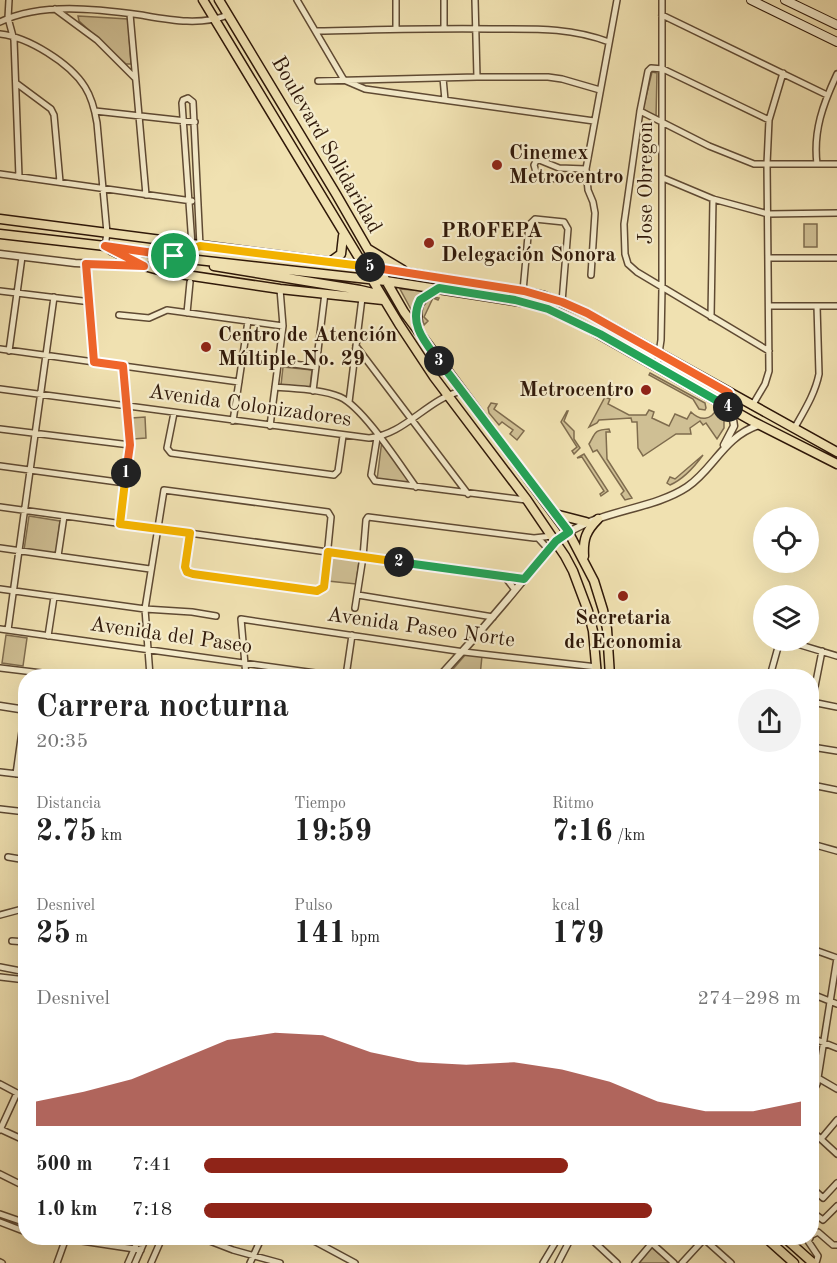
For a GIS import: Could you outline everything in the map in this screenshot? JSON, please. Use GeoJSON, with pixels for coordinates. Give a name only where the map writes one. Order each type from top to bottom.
{"type":"FeatureCollection","features":[{"type":"Feature","properties":{"kind":"main road","name":"Boulevard Solidaridad"},"geometry":{"type":"LineString","coordinates":[[203,0],[383,300],[434,377],[554,538],[573,571],[588,611],[597,669]]}},
{"type":"Feature","properties":{"kind":"main road","name":"Boulevard Solidaridad"},"geometry":{"type":"LineString","coordinates":[[219,0],[418,332],[569,532],[594,581],[603,610],[607,629],[610,669]]}},
{"type":"Feature","properties":{"kind":"main road"},"geometry":{"type":"LineString","coordinates":[[751,0],[768,4],[837,42]]}},
{"type":"Feature","properties":{"kind":"main road"},"geometry":{"type":"LineString","coordinates":[[785,0],[837,25]]}},
{"type":"Feature","properties":{"kind":"main road"},"geometry":{"type":"LineString","coordinates":[[0,219],[378,268],[524,291],[562,302],[587,313],[752,406],[836,450]]}},
{"type":"Feature","properties":{"kind":"main road"},"geometry":{"type":"LineString","coordinates":[[0,234],[200,260],[386,280],[515,300],[548,309],[586,327],[732,410],[833,462]]}},
{"type":"Feature","properties":{"kind":"main road","name":"Boulevard Solidaridad"},"geometry":{"type":"LineString","coordinates":[[330,262],[341,254],[344,235]]}},
{"type":"Feature","properties":{"kind":"main road"},"geometry":{"type":"LineString","coordinates":[[105,246],[144,266],[166,272],[279,289],[383,300]]}},
{"type":"Feature","properties":{"kind":"main road"},"geometry":{"type":"LineString","coordinates":[[366,248],[412,274]]}},
{"type":"Feature","properties":{"kind":"main road"},"geometry":{"type":"LineString","coordinates":[[200,260],[212,266],[252,274],[367,291],[383,300]]}},
{"type":"Feature","properties":{"kind":"main road"},"geometry":{"type":"LineString","coordinates":[[418,332],[418,304],[424,297],[439,288]]}},
{"type":"Feature","properties":{"kind":"main road"},"geometry":{"type":"LineString","coordinates":[[555,513],[586,522]]}},
{"type":"Feature","properties":{"kind":"main road"},"geometry":{"type":"LineString","coordinates":[[584,560],[584,538],[587,530],[598,519]]}},
{"type":"Feature","properties":{"kind":"main road"},"geometry":{"type":"LineString","coordinates":[[774,1245],[794,1263]]}},
{"type":"Feature","properties":{"kind":"main road"},"geometry":{"type":"LineString","coordinates":[[794,1245],[815,1263]]}},
{"type":"Feature","properties":{"kind":"street"},"geometry":{"type":"LineString","coordinates":[[9,0],[8,18],[13,36],[16,83],[19,177]]}},
{"type":"Feature","properties":{"kind":"street"},"geometry":{"type":"LineString","coordinates":[[297,0],[344,80],[365,89],[594,121]]}},
{"type":"Feature","properties":{"kind":"street"},"geometry":{"type":"LineString","coordinates":[[396,0],[396,29]]}},
{"type":"Feature","properties":{"kind":"street"},"geometry":{"type":"LineString","coordinates":[[444,0],[444,29]]}},
{"type":"Feature","properties":{"kind":"street"},"geometry":{"type":"LineString","coordinates":[[475,0],[477,77]]}},
{"type":"Feature","properties":{"kind":"street"},"geometry":{"type":"LineString","coordinates":[[591,275],[595,213],[586,173],[617,0]]}},
{"type":"Feature","properties":{"kind":"street","name":"Jose Obregon"},"geometry":{"type":"LineString","coordinates":[[657,366],[661,340],[662,288],[662,0]]}},
{"type":"Feature","properties":{"kind":"street"},"geometry":{"type":"LineString","coordinates":[[54,9],[97,40],[135,78]]}},
{"type":"Feature","properties":{"kind":"street"},"geometry":{"type":"LineString","coordinates":[[0,22],[36,10],[54,9],[130,14],[179,21],[215,20],[228,15]]}},
{"type":"Feature","properties":{"kind":"street"},"geometry":{"type":"LineString","coordinates":[[130,14],[146,195]]}},
{"type":"Feature","properties":{"kind":"street"},"geometry":{"type":"LineString","coordinates":[[662,15],[827,95]]}},
{"type":"Feature","properties":{"kind":"street"},"geometry":{"type":"LineString","coordinates":[[316,31],[562,30],[590,35],[609,42]]}},
{"type":"Feature","properties":{"kind":"street"},"geometry":{"type":"LineString","coordinates":[[0,34],[13,36],[41,48],[75,75],[86,89],[95,111],[107,233],[105,246]]}},
{"type":"Feature","properties":{"kind":"street"},"geometry":{"type":"LineString","coordinates":[[769,120],[663,69],[651,68],[648,71],[640,111],[624,224],[625,254],[628,264],[637,272],[769,351]]}},
{"type":"Feature","properties":{"kind":"street"},"geometry":{"type":"LineString","coordinates":[[752,406],[765,384],[769,371],[766,164],[769,120],[783,73]]}},
{"type":"Feature","properties":{"kind":"street"},"geometry":{"type":"LineString","coordinates":[[817,164],[816,132],[827,95],[837,74]]}},
{"type":"Feature","properties":{"kind":"street"},"geometry":{"type":"LineString","coordinates":[[318,81],[477,77],[562,79],[600,90]]}},
{"type":"Feature","properties":{"kind":"street"},"geometry":{"type":"LineString","coordinates":[[443,78],[445,100]]}},
{"type":"Feature","properties":{"kind":"street"},"geometry":{"type":"LineString","coordinates":[[16,83],[51,110],[54,115],[60,182]]}},
{"type":"Feature","properties":{"kind":"street"},"geometry":{"type":"LineString","coordinates":[[188,98],[193,102],[195,122],[199,202],[196,246],[184,121],[183,100],[188,98]]}},
{"type":"Feature","properties":{"kind":"street"},"geometry":{"type":"LineString","coordinates":[[95,111],[195,122]]}},
{"type":"Feature","properties":{"kind":"street"},"geometry":{"type":"LineString","coordinates":[[640,111],[740,160],[766,164],[837,164]]}},
{"type":"Feature","properties":{"kind":"street"},"geometry":{"type":"LineString","coordinates":[[537,159],[559,168],[569,168],[586,173],[569,178],[548,179],[536,172],[534,165],[537,159]]}},
{"type":"Feature","properties":{"kind":"street"},"geometry":{"type":"LineString","coordinates":[[569,168],[569,178]]}},
{"type":"Feature","properties":{"kind":"street"},"geometry":{"type":"LineString","coordinates":[[0,174],[199,202]]}},
{"type":"Feature","properties":{"kind":"street"},"geometry":{"type":"LineString","coordinates":[[663,178],[713,199],[768,214],[837,213]]}},
{"type":"Feature","properties":{"kind":"street"},"geometry":{"type":"LineString","coordinates":[[711,317],[713,199]]}},
{"type":"Feature","properties":{"kind":"street"},"geometry":{"type":"LineString","coordinates":[[524,291],[529,225],[535,219],[564,222],[568,229],[562,302]]}},
{"type":"Feature","properties":{"kind":"street"},"geometry":{"type":"LineString","coordinates":[[174,256],[196,246]]}},
{"type":"Feature","properties":{"kind":"street"},"geometry":{"type":"LineString","coordinates":[[0,254],[86,264],[144,266]]}},
{"type":"Feature","properties":{"kind":"street"},"geometry":{"type":"LineString","coordinates":[[9,351],[22,257]]}},
{"type":"Feature","properties":{"kind":"street"},"geometry":{"type":"LineString","coordinates":[[769,258],[837,258]]}},
{"type":"Feature","properties":{"kind":"street"},"geometry":{"type":"LineString","coordinates":[[86,264],[91,302],[94,362]]}},
{"type":"Feature","properties":{"kind":"street"},"geometry":{"type":"LineString","coordinates":[[187,313],[190,282]]}},
{"type":"Feature","properties":{"kind":"street"},"geometry":{"type":"LineString","coordinates":[[270,426],[283,326],[279,289]]}},
{"type":"Feature","properties":{"kind":"street"},"geometry":{"type":"LineString","coordinates":[[0,291],[91,302]]}},
{"type":"Feature","properties":{"kind":"street"},"geometry":{"type":"LineString","coordinates":[[314,391],[325,293]]}},
{"type":"Feature","properties":{"kind":"street"},"geometry":{"type":"LineString","coordinates":[[2,631],[13,591],[54,297]]}},
{"type":"Feature","properties":{"kind":"street"},"geometry":{"type":"LineString","coordinates":[[349,402],[362,298]]}},
{"type":"Feature","properties":{"kind":"street"},"geometry":{"type":"LineString","coordinates":[[769,306],[837,306]]}},
{"type":"Feature","properties":{"kind":"street"},"geometry":{"type":"LineString","coordinates":[[794,429],[814,393],[819,374],[817,306]]}},
{"type":"Feature","properties":{"kind":"street"},"geometry":{"type":"LineString","coordinates":[[118,315],[149,318],[167,310],[283,326]]}},
{"type":"Feature","properties":{"kind":"street"},"geometry":{"type":"LineString","coordinates":[[233,422],[248,321]]}},
{"type":"Feature","properties":{"kind":"street"},"geometry":{"type":"LineString","coordinates":[[356,346],[468,494]]}},
{"type":"Feature","properties":{"kind":"street"},"geometry":{"type":"LineString","coordinates":[[0,350],[239,382]]}},
{"type":"Feature","properties":{"kind":"street"},"geometry":{"type":"LineString","coordinates":[[278,362],[316,367]]}},
{"type":"Feature","properties":{"kind":"street"},"geometry":{"type":"LineString","coordinates":[[120,524],[130,445],[123,366]]}},
{"type":"Feature","properties":{"kind":"street"},"geometry":{"type":"LineString","coordinates":[[275,387],[330,394],[349,402],[379,437],[416,487]]}},
{"type":"Feature","properties":{"kind":"street","name":"Avenida Colonizadores"},"geometry":{"type":"LineString","coordinates":[[0,389],[343,436],[379,437],[413,420],[449,395],[462,391]]}},
{"type":"Feature","properties":{"kind":"street"},"geometry":{"type":"LineString","coordinates":[[723,448],[734,426],[729,393]]}},
{"type":"Feature","properties":{"kind":"street"},"geometry":{"type":"LineString","coordinates":[[174,413],[167,448],[171,453],[334,475],[338,471],[343,436]]}},
{"type":"Feature","properties":{"kind":"street"},"geometry":{"type":"LineString","coordinates":[[355,608],[366,520],[371,516],[538,538],[554,538],[586,522],[668,496],[687,487],[723,448],[745,430],[759,424]]}},
{"type":"Feature","properties":{"kind":"street"},"geometry":{"type":"LineString","coordinates":[[0,429],[130,445]]}},
{"type":"Feature","properties":{"kind":"street"},"geometry":{"type":"LineString","coordinates":[[379,437],[371,475],[375,481],[527,500]]}},
{"type":"Feature","properties":{"kind":"street"},"geometry":{"type":"LineString","coordinates":[[833,462],[836,450]]}},
{"type":"Feature","properties":{"kind":"street"},"geometry":{"type":"LineString","coordinates":[[0,466],[125,483]]}},
{"type":"Feature","properties":{"kind":"street"},"geometry":{"type":"LineString","coordinates":[[149,669],[145,609],[163,491],[328,512],[331,517],[324,587],[317,591],[187,572],[185,567],[190,533]]}},
{"type":"Feature","properties":{"kind":"street"},"geometry":{"type":"LineString","coordinates":[[0,507],[524,579]]}},
{"type":"Feature","properties":{"kind":"street"},"geometry":{"type":"LineString","coordinates":[[58,556],[64,516]]}},
{"type":"Feature","properties":{"kind":"street"},"geometry":{"type":"LineString","coordinates":[[538,538],[549,550]]}},
{"type":"Feature","properties":{"kind":"street"},"geometry":{"type":"LineString","coordinates":[[447,669],[464,652],[549,550],[554,538]]}},
{"type":"Feature","properties":{"kind":"street"},"geometry":{"type":"LineString","coordinates":[[0,548],[150,569]]}},
{"type":"Feature","properties":{"kind":"street"},"geometry":{"type":"LineString","coordinates":[[505,577],[515,590]]}},
{"type":"Feature","properties":{"kind":"street"},"geometry":{"type":"LineString","coordinates":[[0,589],[145,609],[216,616]]}},
{"type":"Feature","properties":{"kind":"street"},"geometry":{"type":"LineString","coordinates":[[358,595],[493,617]]}},
{"type":"Feature","properties":{"kind":"street"},"geometry":{"type":"LineString","coordinates":[[48,636],[54,597]]}},
{"type":"Feature","properties":{"kind":"street","name":"Avenida Paseo Norte"},"geometry":{"type":"LineString","coordinates":[[245,663],[241,619],[577,669]]}},
{"type":"Feature","properties":{"kind":"street","name":"Avenida del Paseo"},"geometry":{"type":"LineString","coordinates":[[2,631],[287,669]]}},
{"type":"Feature","properties":{"kind":"street"},"geometry":{"type":"LineString","coordinates":[[347,669],[352,635]]}},
{"type":"Feature","properties":{"kind":"street"},"geometry":{"type":"LineString","coordinates":[[819,650],[837,656]]}},
{"type":"Feature","properties":{"kind":"street"},"geometry":{"type":"LineString","coordinates":[[772,669],[778,651]]}},
{"type":"Feature","properties":{"kind":"street"},"geometry":{"type":"LineString","coordinates":[[818,669],[822,651]]}},
{"type":"Feature","properties":{"kind":"street"},"geometry":{"type":"LineString","coordinates":[[245,663],[245,669]]}},
{"type":"Feature","properties":{"kind":"street"},"geometry":{"type":"LineString","coordinates":[[0,668],[18,670]]}},
{"type":"Feature","properties":{"kind":"street"},"geometry":{"type":"LineString","coordinates":[[819,703],[837,707]]}},
{"type":"Feature","properties":{"kind":"street"},"geometry":{"type":"LineString","coordinates":[[0,706],[18,709]]}},
{"type":"Feature","properties":{"kind":"street"},"geometry":{"type":"LineString","coordinates":[[819,748],[837,751]]}},
{"type":"Feature","properties":{"kind":"street"},"geometry":{"type":"LineString","coordinates":[[0,772],[16,774],[18,760]]}},
{"type":"Feature","properties":{"kind":"street"},"geometry":{"type":"LineString","coordinates":[[819,786],[837,790]]}},
{"type":"Feature","properties":{"kind":"street"},"geometry":{"type":"LineString","coordinates":[[0,809],[18,811]]}},
{"type":"Feature","properties":{"kind":"street"},"geometry":{"type":"LineString","coordinates":[[819,846],[837,851]]}},
{"type":"Feature","properties":{"kind":"street"},"geometry":{"type":"LineString","coordinates":[[8,857],[18,859]]}},
{"type":"Feature","properties":{"kind":"street"},"geometry":{"type":"LineString","coordinates":[[0,915],[18,910]]}},
{"type":"Feature","properties":{"kind":"street"},"geometry":{"type":"LineString","coordinates":[[12,941],[18,941]]}},
{"type":"Feature","properties":{"kind":"street"},"geometry":{"type":"LineString","coordinates":[[819,952],[837,958],[819,1071]]}},
{"type":"Feature","properties":{"kind":"street"},"geometry":{"type":"LineString","coordinates":[[18,971],[0,968],[0,975],[18,978]]}},
{"type":"Feature","properties":{"kind":"street"},"geometry":{"type":"LineString","coordinates":[[819,997],[837,1004]]}},
{"type":"Feature","properties":{"kind":"street"},"geometry":{"type":"LineString","coordinates":[[819,1041],[837,1048]]}},
{"type":"Feature","properties":{"kind":"street"},"geometry":{"type":"LineString","coordinates":[[819,1079],[837,1089]]}},
{"type":"Feature","properties":{"kind":"street"},"geometry":{"type":"LineString","coordinates":[[0,1084],[18,1093],[0,1129],[18,1137]]}},
{"type":"Feature","properties":{"kind":"street"},"geometry":{"type":"LineString","coordinates":[[837,1120],[821,1138],[837,1154]]}},
{"type":"Feature","properties":{"kind":"street"},"geometry":{"type":"LineString","coordinates":[[0,1174],[18,1183]]}},
{"type":"Feature","properties":{"kind":"street"},"geometry":{"type":"LineString","coordinates":[[819,1194],[823,1198],[837,1183]]}},
{"type":"Feature","properties":{"kind":"street"},"geometry":{"type":"LineString","coordinates":[[819,1217],[823,1220],[837,1206]]}},
{"type":"Feature","properties":{"kind":"street"},"geometry":{"type":"LineString","coordinates":[[0,1214],[18,1221]]}},
{"type":"Feature","properties":{"kind":"street"},"geometry":{"type":"LineString","coordinates":[[0,1222],[18,1229]]}},
{"type":"Feature","properties":{"kind":"street"},"geometry":{"type":"LineString","coordinates":[[819,1233],[833,1245],[837,1245]]}},
{"type":"Feature","properties":{"kind":"street"},"geometry":{"type":"LineString","coordinates":[[57,1263],[63,1245]]}},
{"type":"Feature","properties":{"kind":"street"},"geometry":{"type":"LineString","coordinates":[[128,1263],[139,1245]]}},
{"type":"Feature","properties":{"kind":"street"},"geometry":{"type":"LineString","coordinates":[[135,1263],[140,1245]]}},
{"type":"Feature","properties":{"kind":"street"},"geometry":{"type":"LineString","coordinates":[[154,1262],[160,1245]]}},
{"type":"Feature","properties":{"kind":"street"},"geometry":{"type":"LineString","coordinates":[[222,1245],[280,1263]]}},
{"type":"Feature","properties":{"kind":"street"},"geometry":{"type":"LineString","coordinates":[[250,1263],[258,1245]]}},
{"type":"Feature","properties":{"kind":"street"},"geometry":{"type":"LineString","coordinates":[[323,1245],[355,1263]]}},
{"type":"Feature","properties":{"kind":"street"},"geometry":{"type":"LineString","coordinates":[[543,1263],[554,1245]]}},
{"type":"Feature","properties":{"kind":"street"},"geometry":{"type":"LineString","coordinates":[[558,1263],[567,1245]]}},
{"type":"Feature","properties":{"kind":"street"},"geometry":{"type":"LineString","coordinates":[[598,1245],[617,1263]]}},
{"type":"Feature","properties":{"kind":"street"},"geometry":{"type":"LineString","coordinates":[[634,1263],[650,1245]]}},
{"type":"Feature","properties":{"kind":"street"},"geometry":{"type":"LineString","coordinates":[[654,1245],[674,1263]]}},
{"type":"Feature","properties":{"kind":"street"},"geometry":{"type":"LineString","coordinates":[[682,1263],[698,1245]]}},
{"type":"Feature","properties":{"kind":"street"},"geometry":{"type":"LineString","coordinates":[[712,1245],[731,1263]]}},
{"type":"Feature","properties":{"kind":"street"},"geometry":{"type":"LineString","coordinates":[[810,1245],[818,1256],[815,1263]]}},
{"type":"Feature","properties":{"kind":"shaded area"},"geometry":{"type":"Polygon","coordinates":[[[78,16],[128,19],[131,64],[126,64],[79,21],[78,16]]]}},
{"type":"Feature","properties":{"kind":"shaded area"},"geometry":{"type":"Polygon","coordinates":[[[652,72],[657,73],[656,117],[643,109],[652,72]]]}},
{"type":"Feature","properties":{"kind":"shaded area"},"geometry":{"type":"Polygon","coordinates":[[[804,224],[817,224],[817,247],[804,247],[804,224]]]}},
{"type":"Feature","properties":{"kind":"shaded area"},"geometry":{"type":"Polygon","coordinates":[[[400,289],[425,291],[416,300],[413,313],[400,289]]]}},
{"type":"Feature","properties":{"kind":"shaded area"},"geometry":{"type":"Polygon","coordinates":[[[433,297],[439,298],[438,300],[433,298],[424,317],[428,321],[424,325],[420,310],[425,301],[433,297]]]}},
{"type":"Feature","properties":{"kind":"shaded area"},"geometry":{"type":"Polygon","coordinates":[[[283,367],[312,370],[310,388],[281,385],[283,367]]]}},
{"type":"Feature","properties":{"kind":"shaded area"},"geometry":{"type":"Polygon","coordinates":[[[650,373],[705,403],[705,410],[699,409],[693,399],[649,375],[650,373]]]}},
{"type":"Feature","properties":{"kind":"shaded area"},"geometry":{"type":"Polygon","coordinates":[[[605,397],[610,399],[608,404],[629,415],[646,415],[649,410],[654,412],[652,418],[669,426],[675,414],[687,419],[691,412],[698,417],[705,418],[712,415],[717,408],[724,415],[724,428],[717,439],[706,423],[703,425],[700,421],[690,428],[691,434],[676,434],[643,456],[638,448],[637,422],[632,422],[631,418],[599,420],[589,427],[605,397]]]}},
{"type":"Feature","properties":{"kind":"shaded area"},"geometry":{"type":"Polygon","coordinates":[[[491,403],[497,404],[494,409],[524,431],[517,440],[510,434],[513,430],[502,422],[499,425],[489,413],[488,408],[491,403]]]}},
{"type":"Feature","properties":{"kind":"shaded area"},"geometry":{"type":"Polygon","coordinates":[[[567,411],[564,421],[574,431],[574,439],[580,448],[574,454],[572,451],[577,447],[561,422],[567,411]]]}},
{"type":"Feature","properties":{"kind":"shaded area"},"geometry":{"type":"Polygon","coordinates":[[[145,417],[146,438],[133,439],[132,418],[145,417]]]}},
{"type":"Feature","properties":{"kind":"shaded area"},"geometry":{"type":"Polygon","coordinates":[[[609,429],[610,432],[606,432],[607,459],[632,498],[625,500],[621,494],[624,491],[597,450],[593,452],[589,444],[596,432],[609,429]]]}},
{"type":"Feature","properties":{"kind":"shaded area"},"geometry":{"type":"Polygon","coordinates":[[[382,440],[415,486],[377,480],[382,440]]]}},
{"type":"Feature","properties":{"kind":"shaded area"},"geometry":{"type":"Polygon","coordinates":[[[584,454],[608,491],[601,496],[600,494],[604,491],[582,457],[577,458],[584,454]]]}},
{"type":"Feature","properties":{"kind":"shaded area"},"geometry":{"type":"Polygon","coordinates":[[[703,455],[680,479],[670,485],[667,483],[670,477],[675,479],[703,455]]]}},
{"type":"Feature","properties":{"kind":"shaded area"},"geometry":{"type":"Polygon","coordinates":[[[29,516],[60,521],[56,554],[24,550],[29,516]]]}},
{"type":"Feature","properties":{"kind":"shaded area"},"geometry":{"type":"Polygon","coordinates":[[[331,557],[359,561],[356,584],[328,581],[331,557]]]}},
{"type":"Feature","properties":{"kind":"shaded area"},"geometry":{"type":"Polygon","coordinates":[[[6,635],[27,638],[23,666],[2,663],[6,635]]]}},
{"type":"Feature","properties":{"kind":"shaded area"},"geometry":{"type":"Polygon","coordinates":[[[466,654],[482,656],[481,669],[453,669],[466,654]]]}},
{"type":"Feature","properties":{"kind":"shaded area"},"geometry":{"type":"Polygon","coordinates":[[[651,1247],[670,1263],[637,1263],[651,1247]]]}},
{"type":"Feature","properties":{"kind":"place","name":"Cinemex Metrocentro"},"geometry":{"type":"Point","coordinates":[497,165]}},
{"type":"Feature","properties":{"kind":"place","name":"PROFEPA Delegación Sonora"},"geometry":{"type":"Point","coordinates":[429,243]}},
{"type":"Feature","properties":{"kind":"place","name":"Centro de Atención Múltiple No. 29"},"geometry":{"type":"Point","coordinates":[206,347]}},
{"type":"Feature","properties":{"kind":"place","name":"Metrocentro"},"geometry":{"type":"Point","coordinates":[646,390]}},
{"type":"Feature","properties":{"kind":"place","name":"Secretaria de Economia"},"geometry":{"type":"Point","coordinates":[623,596]}},
{"type":"Feature","properties":{"kind":"route"},"geometry":{"type":"LineString","coordinates":[[105,246],[174,256],[200,246],[378,268],[544,296],[587,313],[729,393],[732,410],[600,334],[548,309],[515,300],[439,288],[420,300],[418,304],[418,332],[569,532],[556,541],[524,579],[328,552],[324,587],[317,591],[193,574],[187,572],[185,567],[190,533],[120,524],[130,445],[123,366],[94,362],[91,302],[86,264],[144,266],[105,246]]}}]}
